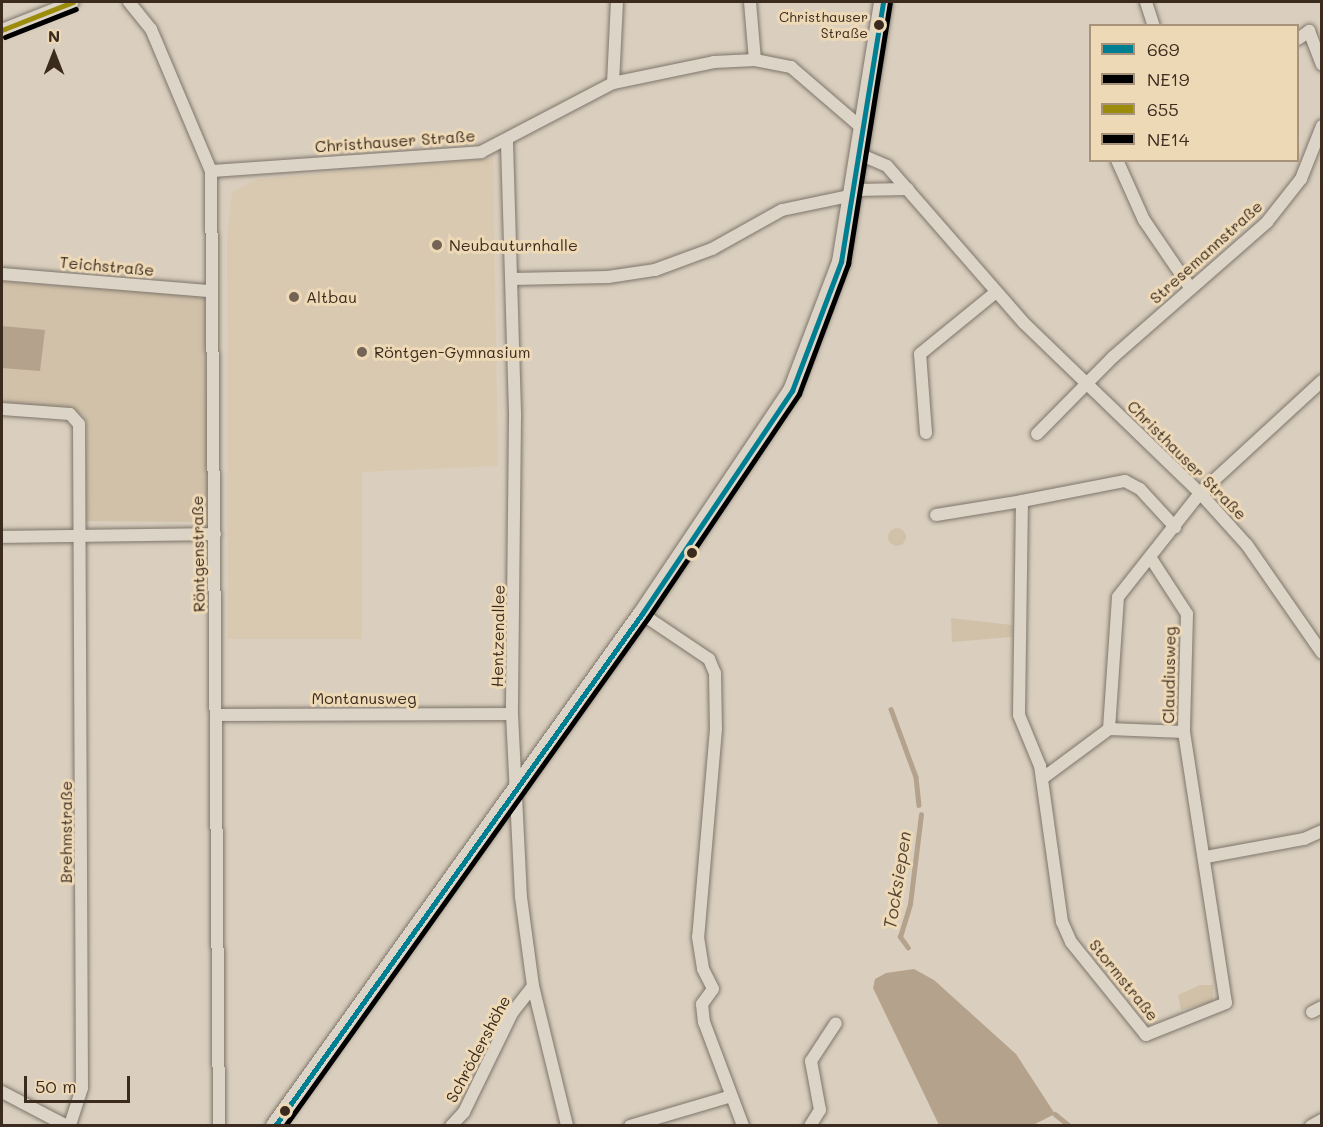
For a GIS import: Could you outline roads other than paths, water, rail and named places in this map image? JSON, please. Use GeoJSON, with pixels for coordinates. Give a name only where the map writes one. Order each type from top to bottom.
{"type":"FeatureCollection","features":[{"type":"Feature","properties":{"kind":"main road"},"geometry":{"type":"LineString","coordinates":[[275,1125],[642,614],[777,417],[807,362],[834,290],[854,193],[883,2]]}},
{"type":"Feature","properties":{"kind":"street"},"geometry":{"type":"LineString","coordinates":[[2,30],[73,2]]}},
{"type":"Feature","properties":{"kind":"street","name":"Röntgenstraße"},"geometry":{"type":"LineString","coordinates":[[129,2],[151,29],[211,171],[219,1125]]}},
{"type":"Feature","properties":{"kind":"street"},"geometry":{"type":"LineString","coordinates":[[613,83],[617,2]]}},
{"type":"Feature","properties":{"kind":"street"},"geometry":{"type":"LineString","coordinates":[[750,2],[755,60]]}},
{"type":"Feature","properties":{"kind":"street"},"geometry":{"type":"LineString","coordinates":[[1146,2],[1153,24]]}},
{"type":"Feature","properties":{"kind":"street"},"geometry":{"type":"LineString","coordinates":[[1299,38],[1309,31],[1322,65]]}},
{"type":"Feature","properties":{"kind":"street","name":"Christhauser Straße"},"geometry":{"type":"LineString","coordinates":[[211,171],[482,152],[507,143],[613,83],[665,69],[755,60],[803,74],[863,129]]}},
{"type":"Feature","properties":{"kind":"street","name":"Stresemannstraße"},"geometry":{"type":"LineString","coordinates":[[1086,382],[1289,198],[1322,126]]}},
{"type":"Feature","properties":{"kind":"street","name":"Hentzenallee"},"geometry":{"type":"LineString","coordinates":[[507,143],[512,279],[513,714],[521,897],[533,986],[567,1125]]}},
{"type":"Feature","properties":{"kind":"street","name":"Christhauser Straße"},"geometry":{"type":"LineString","coordinates":[[860,154],[888,166],[996,292],[1200,493],[1246,545],[1322,653]]}},
{"type":"Feature","properties":{"kind":"street"},"geometry":{"type":"LineString","coordinates":[[1118,162],[1144,220],[1191,289]]}},
{"type":"Feature","properties":{"kind":"street"},"geometry":{"type":"LineString","coordinates":[[512,279],[608,277],[655,270],[712,249],[782,210],[854,193],[908,189]]}},
{"type":"Feature","properties":{"kind":"street","name":"Teichstraße"},"geometry":{"type":"LineString","coordinates":[[2,274],[211,291]]}},
{"type":"Feature","properties":{"kind":"street"},"geometry":{"type":"LineString","coordinates":[[926,433],[920,354],[996,292]]}},
{"type":"Feature","properties":{"kind":"street"},"geometry":{"type":"LineString","coordinates":[[1109,729],[1115,604],[1200,493],[1322,381]]}},
{"type":"Feature","properties":{"kind":"street"},"geometry":{"type":"LineString","coordinates":[[1037,434],[1086,382]]}},
{"type":"Feature","properties":{"kind":"street","name":"Brehmstraße"},"geometry":{"type":"LineString","coordinates":[[2,409],[65,413],[78,419],[82,1088],[68,1125]]}},
{"type":"Feature","properties":{"kind":"street"},"geometry":{"type":"LineString","coordinates":[[936,515],[1125,481],[1140,489],[1175,527]]}},
{"type":"Feature","properties":{"kind":"street"},"geometry":{"type":"LineString","coordinates":[[1022,501],[1018,715],[1043,778],[1109,729],[1184,732]]}},
{"type":"Feature","properties":{"kind":"street"},"geometry":{"type":"LineString","coordinates":[[2,537],[215,534]]}},
{"type":"Feature","properties":{"kind":"street","name":"Claudiusweg"},"geometry":{"type":"LineString","coordinates":[[1150,557],[1186,614],[1184,732]]}},
{"type":"Feature","properties":{"kind":"street"},"geometry":{"type":"LineString","coordinates":[[642,614],[709,659],[715,673],[714,751],[698,926],[703,969],[713,989],[702,1004],[704,1022],[743,1125]]}},
{"type":"Feature","properties":{"kind":"street","name":"Montanusweg"},"geometry":{"type":"LineString","coordinates":[[216,715],[513,714]]}},
{"type":"Feature","properties":{"kind":"street","name":"Stormstraße"},"geometry":{"type":"LineString","coordinates":[[1043,778],[1064,927],[1146,1035],[1226,1003],[1206,856],[1184,732]]}},
{"type":"Feature","properties":{"kind":"street"},"geometry":{"type":"LineString","coordinates":[[1206,856],[1304,839],[1322,831]]}},
{"type":"Feature","properties":{"kind":"street","name":"Schrödershöhe"},"geometry":{"type":"LineString","coordinates":[[451,1125],[464,1112],[512,1013],[533,986]]}},
{"type":"Feature","properties":{"kind":"street"},"geometry":{"type":"LineString","coordinates":[[810,1125],[820,1110],[811,1061],[836,1023]]}},
{"type":"Feature","properties":{"kind":"street"},"geometry":{"type":"LineString","coordinates":[[2,1092],[68,1125]]}},
{"type":"Feature","properties":{"kind":"street"},"geometry":{"type":"LineString","coordinates":[[630,1125],[731,1096]]}},
{"type":"Feature","properties":{"kind":"street"},"geometry":{"type":"LineString","coordinates":[[1311,1125],[1322,1120]]}},
{"type":"Feature","properties":{"kind":"waterway","name":"Tocksiepen"},"geometry":{"type":"LineString","coordinates":[[891,709],[916,777],[919,805]]}},
{"type":"Feature","properties":{"kind":"waterway","name":"Tocksiepen"},"geometry":{"type":"LineString","coordinates":[[908,948],[900,937],[910,904],[921,815]]}},
{"type":"Feature","properties":{"kind":"waterway","name":"Tocksiepen"},"geometry":{"type":"LineString","coordinates":[[1055,1114],[1070,1126]]}},
{"type":"Feature","properties":{"kind":"place","name":"Christhauser Straße"},"geometry":{"type":"Point","coordinates":[879,25]}},
{"type":"Feature","properties":{"kind":"place","name":"Neubauturnhalle"},"geometry":{"type":"Point","coordinates":[437,245]}},
{"type":"Feature","properties":{"kind":"place","name":"Altbau"},"geometry":{"type":"Point","coordinates":[294,297]}},
{"type":"Feature","properties":{"kind":"place","name":"Röntgen-Gymnasium"},"geometry":{"type":"Point","coordinates":[362,352]}}]}
